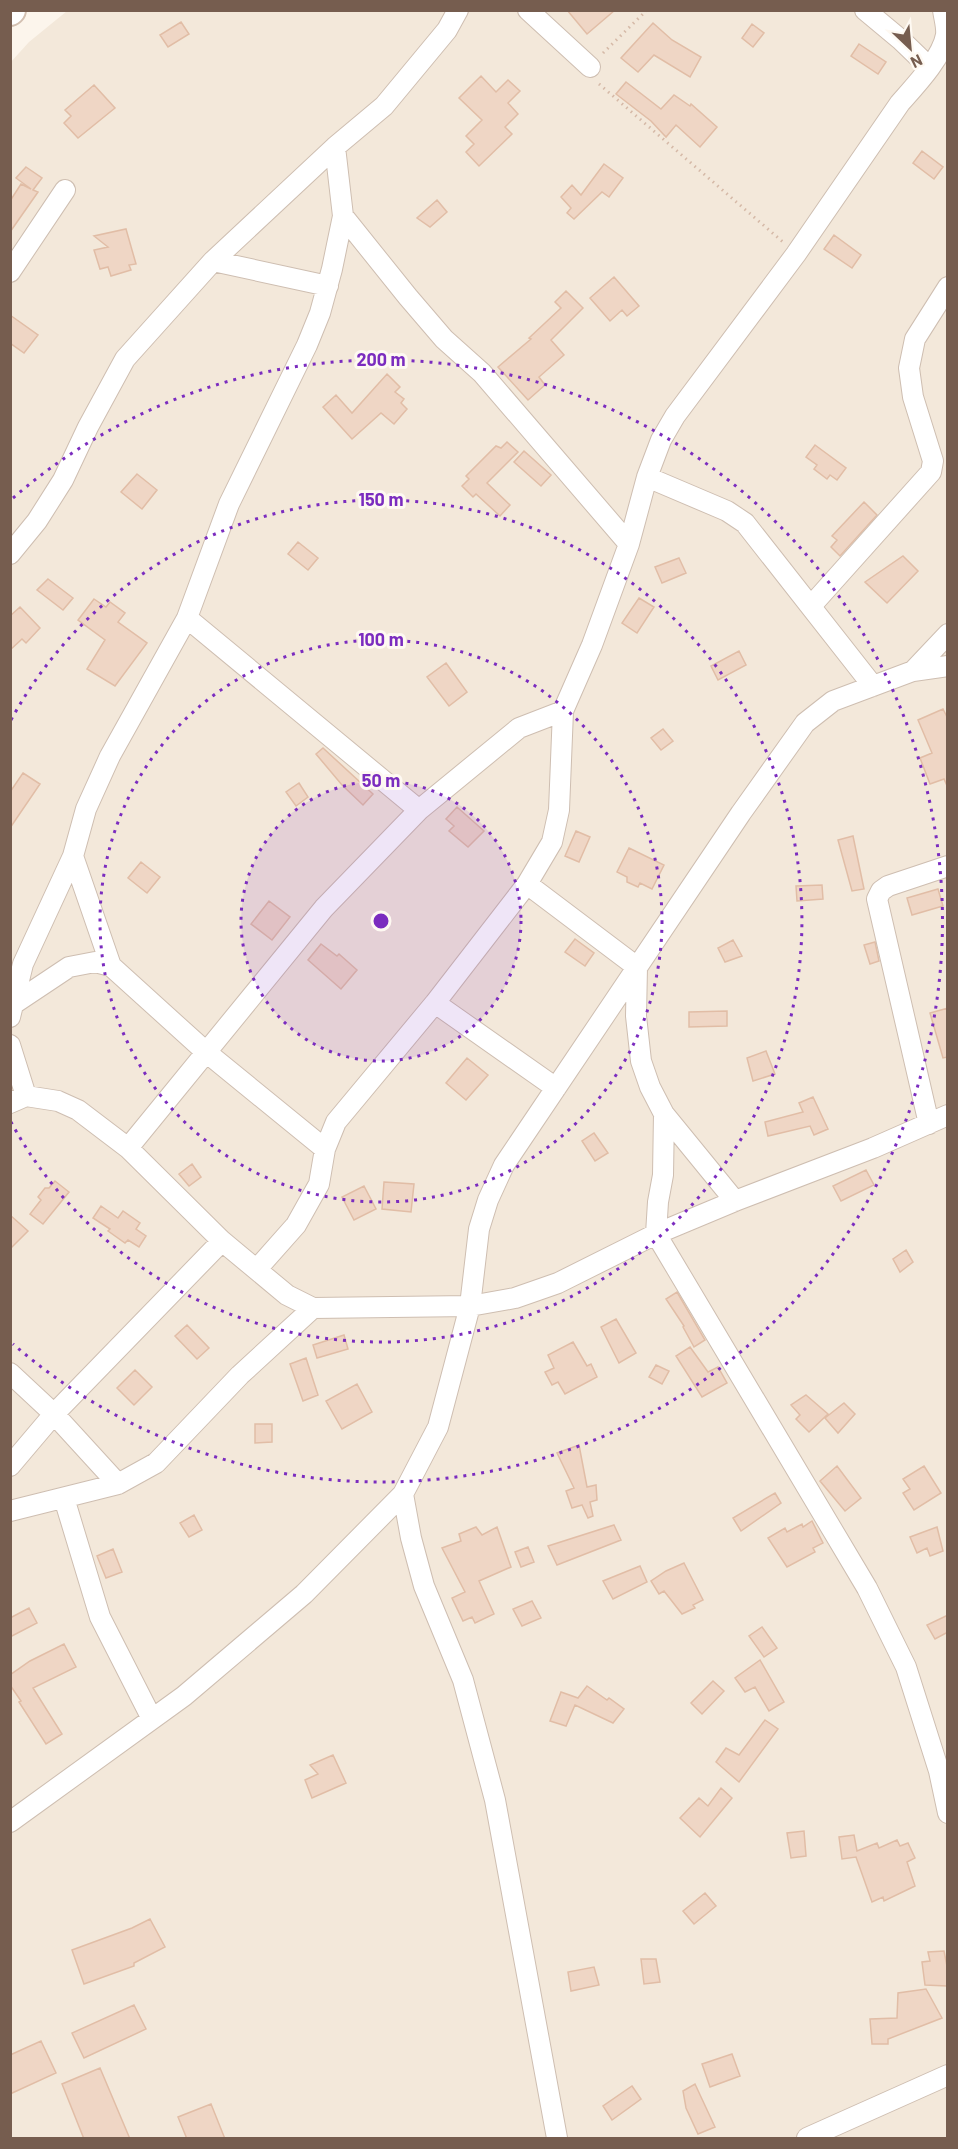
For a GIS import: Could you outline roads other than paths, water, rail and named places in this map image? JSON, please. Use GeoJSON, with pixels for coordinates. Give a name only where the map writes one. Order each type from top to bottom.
{"type":"FeatureCollection","features":[{"type":"Feature","properties":{"kind":"street"},"geometry":{"type":"LineString","coordinates":[[10,554],[37,521],[63,480],[88,427],[125,359],[213,261],[335,147],[384,106],[447,30],[458,10]]}},
{"type":"Feature","properties":{"kind":"street"},"geometry":{"type":"LineString","coordinates":[[528,10],[590,67]]}},
{"type":"Feature","properties":{"kind":"street"},"geometry":{"type":"LineString","coordinates":[[865,10],[929,67]]}},
{"type":"Feature","properties":{"kind":"street"},"geometry":{"type":"LineString","coordinates":[[257,1269],[296,1225],[319,1184],[325,1149],[336,1122],[435,1003],[527,884],[552,842],[559,810],[563,711],[592,645],[629,544],[647,477],[661,440],[675,416],[796,254],[900,103],[939,53],[947,34],[943,10]]}},
{"type":"Feature","properties":{"kind":"street"},"geometry":{"type":"LineString","coordinates":[[11,1011],[23,964],[73,856],[86,809],[110,756],[187,618],[229,504],[307,345],[320,313],[343,216],[335,147]]}},
{"type":"Feature","properties":{"kind":"street"},"geometry":{"type":"LineString","coordinates":[[10,272],[65,190]]}},
{"type":"Feature","properties":{"kind":"street"},"geometry":{"type":"LineString","coordinates":[[343,216],[444,339],[482,373],[629,544]]}},
{"type":"Feature","properties":{"kind":"street"},"geometry":{"type":"LineString","coordinates":[[213,261],[328,286]]}},
{"type":"Feature","properties":{"kind":"street"},"geometry":{"type":"LineString","coordinates":[[811,606],[931,472],[933,460],[913,397],[909,368],[915,339],[948,287]]}},
{"type":"Feature","properties":{"kind":"street"},"geometry":{"type":"LineString","coordinates":[[647,477],[727,511],[745,523],[873,686]]}},
{"type":"Feature","properties":{"kind":"street"},"geometry":{"type":"LineString","coordinates":[[187,618],[418,810]]}},
{"type":"Feature","properties":{"kind":"street"},"geometry":{"type":"LineString","coordinates":[[914,671],[948,634]]}},
{"type":"Feature","properties":{"kind":"street"},"geometry":{"type":"LineString","coordinates":[[10,1822],[184,1696],[304,1593],[403,1494],[438,1427],[470,1306],[479,1229],[488,1200],[504,1165],[741,813],[805,723],[833,701],[914,671],[948,666]]}},
{"type":"Feature","properties":{"kind":"street"},"geometry":{"type":"LineString","coordinates":[[128,1148],[324,908],[418,810],[519,728],[563,711]]}},
{"type":"Feature","properties":{"kind":"street"},"geometry":{"type":"LineString","coordinates":[[73,856],[111,966]]}},
{"type":"Feature","properties":{"kind":"street"},"geometry":{"type":"LineString","coordinates":[[928,1124],[877,899],[881,891],[888,886],[948,866]]}},
{"type":"Feature","properties":{"kind":"street"},"geometry":{"type":"LineString","coordinates":[[527,884],[637,967]]}},
{"type":"Feature","properties":{"kind":"street"},"geometry":{"type":"LineString","coordinates":[[11,1011],[69,967],[95,962],[111,966],[206,1052],[325,1149]]}},
{"type":"Feature","properties":{"kind":"street"},"geometry":{"type":"LineString","coordinates":[[637,967],[636,1016],[640,1061],[650,1087],[664,1114],[735,1201]]}},
{"type":"Feature","properties":{"kind":"street"},"geometry":{"type":"LineString","coordinates":[[435,1003],[556,1088]]}},
{"type":"Feature","properties":{"kind":"street"},"geometry":{"type":"LineString","coordinates":[[10,1044],[18,1100],[58,1101],[78,1110],[128,1148],[222,1241],[287,1295],[313,1308],[470,1306],[515,1298],[558,1283],[656,1234],[873,1148],[948,1115]]}},
{"type":"Feature","properties":{"kind":"street"},"geometry":{"type":"LineString","coordinates":[[664,1114],[663,1175],[656,1234],[867,1588],[906,1667],[939,1771],[948,1813]]}},
{"type":"Feature","properties":{"kind":"street"},"geometry":{"type":"LineString","coordinates":[[10,1466],[54,1414],[222,1241]]}},
{"type":"Feature","properties":{"kind":"street"},"geometry":{"type":"LineString","coordinates":[[10,1511],[118,1484],[156,1463],[240,1375],[313,1308]]}},
{"type":"Feature","properties":{"kind":"street"},"geometry":{"type":"LineString","coordinates":[[10,1373],[54,1414],[118,1484]]}},
{"type":"Feature","properties":{"kind":"street"},"geometry":{"type":"LineString","coordinates":[[403,1494],[411,1538],[424,1586],[463,1680],[495,1800],[557,2139]]}},
{"type":"Feature","properties":{"kind":"street"},"geometry":{"type":"LineString","coordinates":[[64,1498],[100,1617],[152,1719]]}},
{"type":"Feature","properties":{"kind":"street"},"geometry":{"type":"LineString","coordinates":[[807,2139],[948,2075]]}}]}
